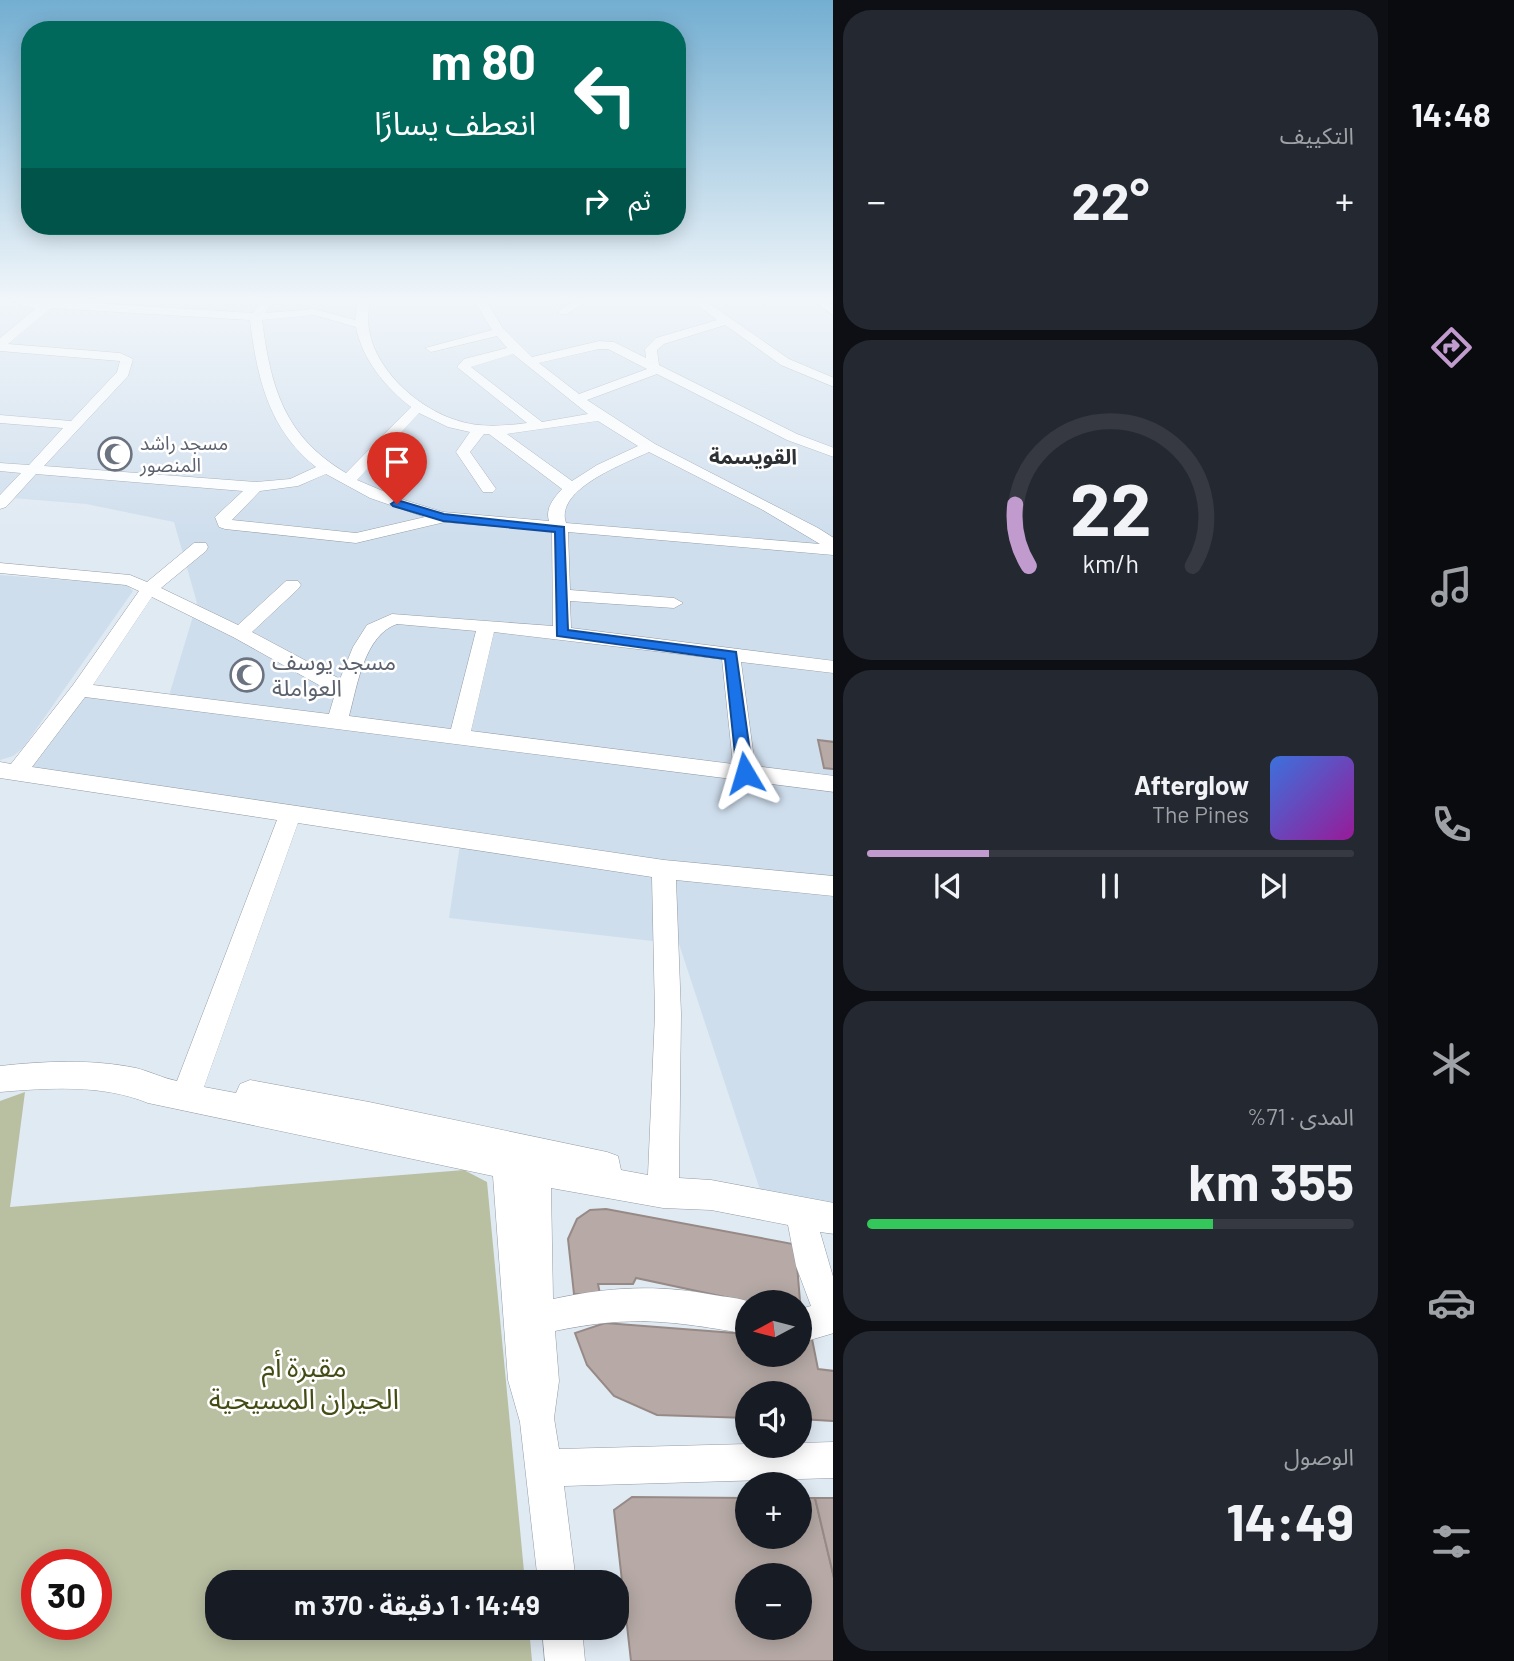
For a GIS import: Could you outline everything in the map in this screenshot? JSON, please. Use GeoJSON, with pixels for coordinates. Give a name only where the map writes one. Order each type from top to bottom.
{"type":"FeatureCollection","features":[{"type":"Feature","properties":{"kind":"street"},"geometry":{"type":"LineString","coordinates":[[0,504],[117,380]]}},
{"type":"Feature","properties":{"kind":"street"},"geometry":{"type":"LineString","coordinates":[[267,380],[282,421],[302,445],[326,467],[347,481],[414,510],[443,517],[560,529],[833,548]]}},
{"type":"Feature","properties":{"kind":"street"},"geometry":{"type":"LineString","coordinates":[[392,380],[418,407],[447,424],[487,430],[539,426],[602,416]]}},
{"type":"Feature","properties":{"kind":"street"},"geometry":{"type":"LineString","coordinates":[[479,380],[539,426]]}},
{"type":"Feature","properties":{"kind":"street"},"geometry":{"type":"LineString","coordinates":[[553,380],[649,447],[792,520],[833,548]]}},
{"type":"Feature","properties":{"kind":"street"},"geometry":{"type":"LineString","coordinates":[[579,399],[626,380]]}},
{"type":"Feature","properties":{"kind":"street"},"geometry":{"type":"LineString","coordinates":[[680,380],[792,437],[833,453]]}},
{"type":"Feature","properties":{"kind":"street"},"geometry":{"type":"LineString","coordinates":[[347,481],[418,407]]}},
{"type":"Feature","properties":{"kind":"street"},"geometry":{"type":"LineString","coordinates":[[0,419],[74,425]]}},
{"type":"Feature","properties":{"kind":"street"},"geometry":{"type":"LineString","coordinates":[[487,430],[570,487]]}},
{"type":"Feature","properties":{"kind":"street"},"geometry":{"type":"LineString","coordinates":[[487,430],[463,452],[488,489]]}},
{"type":"Feature","properties":{"kind":"street"},"geometry":{"type":"LineString","coordinates":[[562,633],[560,529],[554,515],[555,506],[570,487],[649,447]]}},
{"type":"Feature","properties":{"kind":"street"},"geometry":{"type":"LineString","coordinates":[[0,467],[256,487],[292,484],[317,474],[326,467]]}},
{"type":"Feature","properties":{"kind":"street"},"geometry":{"type":"LineString","coordinates":[[256,487],[223,517],[225,524],[356,538],[443,517]]}},
{"type":"Feature","properties":{"kind":"street"},"geometry":{"type":"LineString","coordinates":[[8,771],[80,690],[149,589],[200,547]]}},
{"type":"Feature","properties":{"kind":"street"},"geometry":{"type":"LineString","coordinates":[[0,568],[130,580],[240,633],[346,691]]}},
{"type":"Feature","properties":{"kind":"street"},"geometry":{"type":"LineString","coordinates":[[240,633],[292,585]]}},
{"type":"Feature","properties":{"kind":"street"},"geometry":{"type":"LineString","coordinates":[[563,595],[674,603]]}},
{"type":"Feature","properties":{"kind":"street"},"geometry":{"type":"LineString","coordinates":[[337,722],[346,691],[371,633],[385,622],[399,618],[562,633],[833,667]]}},
{"type":"Feature","properties":{"kind":"street"},"geometry":{"type":"LineString","coordinates":[[459,738],[486,627]]}},
{"type":"Feature","properties":{"kind":"street"},"geometry":{"type":"LineString","coordinates":[[731,655],[745,773]]}},
{"type":"Feature","properties":{"kind":"street"},"geometry":{"type":"LineString","coordinates":[[80,690],[833,784]]}},
{"type":"Feature","properties":{"kind":"street"},"geometry":{"type":"LineString","coordinates":[[8,771],[664,869],[833,886]]}},
{"type":"Feature","properties":{"kind":"street"},"geometry":{"type":"LineString","coordinates":[[189,1089],[290,814]]}},
{"type":"Feature","properties":{"kind":"street"},"geometry":{"type":"LineString","coordinates":[[664,869],[667,1014],[664,1186]]}},
{"type":"Feature","properties":{"kind":"street"},"geometry":{"type":"LineString","coordinates":[[0,1079],[53,1074],[137,1082],[148,1089],[189,1089],[833,1219]]}},
{"type":"Feature","properties":{"kind":"street"},"geometry":{"type":"LineString","coordinates":[[521,1158],[534,1267],[542,1381],[538,1422]]}},
{"type":"Feature","properties":{"kind":"street"},"geometry":{"type":"LineString","coordinates":[[521,1158],[525,1380],[538,1422],[556,1570]]}},
{"type":"Feature","properties":{"kind":"street"},"geometry":{"type":"LineString","coordinates":[[801,1212],[809,1264],[833,1316],[812,1322]]}},
{"type":"Feature","properties":{"kind":"street"},"geometry":{"type":"LineString","coordinates":[[536,1319],[573,1311],[634,1304],[666,1304],[735,1315]]}},
{"type":"Feature","properties":{"kind":"street"},"geometry":{"type":"LineString","coordinates":[[545,1468],[833,1460]]}},
{"type":"Feature","properties":{"kind":"street"},"geometry":{"type":"LineString","coordinates":[[563,1640],[565,1661]]}},
{"type":"Feature","properties":{"kind":"shaded area"},"geometry":{"type":"Polygon","coordinates":[[[0,380],[833,380],[833,1213],[764,1202],[679,944],[449,918],[460,844],[16,776],[76,693],[167,702],[197,603],[174,522],[86,504],[0,497],[0,380]]]}},
{"type":"Feature","properties":{"kind":"shaded area"},"geometry":{"type":"Polygon","coordinates":[[[0,575],[127,585],[133,591],[23,748],[13,756],[0,760],[0,575]]]}},
{"type":"Feature","properties":{"kind":"green space","name":"مقبرة أم الحيران المسيحية"},"geometry":{"type":"Polygon","coordinates":[[[25,1092],[10,1207],[464,1170],[487,1182],[524,1570],[205,1570],[205,1640],[530,1640],[532,1661],[0,1661],[0,1101],[25,1092]]]}},
{"type":"Feature","properties":{"kind":"building"},"geometry":{"type":"Polygon","coordinates":[[[818,740],[833,742],[833,769],[824,768],[818,740]]]}},
{"type":"Feature","properties":{"kind":"building"},"geometry":{"type":"Polygon","coordinates":[[[606,1209],[793,1244],[799,1290],[735,1290],[735,1299],[636,1278],[633,1284],[598,1284],[600,1294],[574,1294],[568,1239],[577,1219],[590,1210],[606,1209]]]}},
{"type":"Feature","properties":{"kind":"building"},"geometry":{"type":"Polygon","coordinates":[[[605,1323],[735,1333],[735,1367],[812,1367],[812,1339],[818,1369],[833,1371],[833,1421],[812,1420],[812,1381],[735,1381],[735,1418],[657,1415],[614,1396],[587,1365],[575,1333],[605,1323]]]}},
{"type":"Feature","properties":{"kind":"building"},"geometry":{"type":"Polygon","coordinates":[[[632,1497],[735,1498],[735,1549],[812,1549],[812,1498],[815,1498],[833,1574],[833,1661],[631,1661],[629,1570],[621,1570],[614,1510],[632,1497]]]}},
{"type":"Feature","properties":{"kind":"building"},"geometry":{"type":"Polygon","coordinates":[[[815,1498],[833,1498],[833,1574],[815,1498]]]}},
{"type":"Feature","properties":{"kind":"place","name":"مسجد راشد المنصور"},"geometry":{"type":"Point","coordinates":[115,454]}},
{"type":"Feature","properties":{"kind":"place","name":"مسجد يوسف العواملة"},"geometry":{"type":"Point","coordinates":[247,675]}},
{"type":"Feature","properties":{"kind":"district","name":"القويسمة"},"geometry":{"type":"Point","coordinates":[753,457]}},
{"type":"Feature","properties":{"kind":"route"},"geometry":{"type":"LineString","coordinates":[[397,504],[443,517],[560,529],[562,633],[731,655],[745,773]]}}]}
